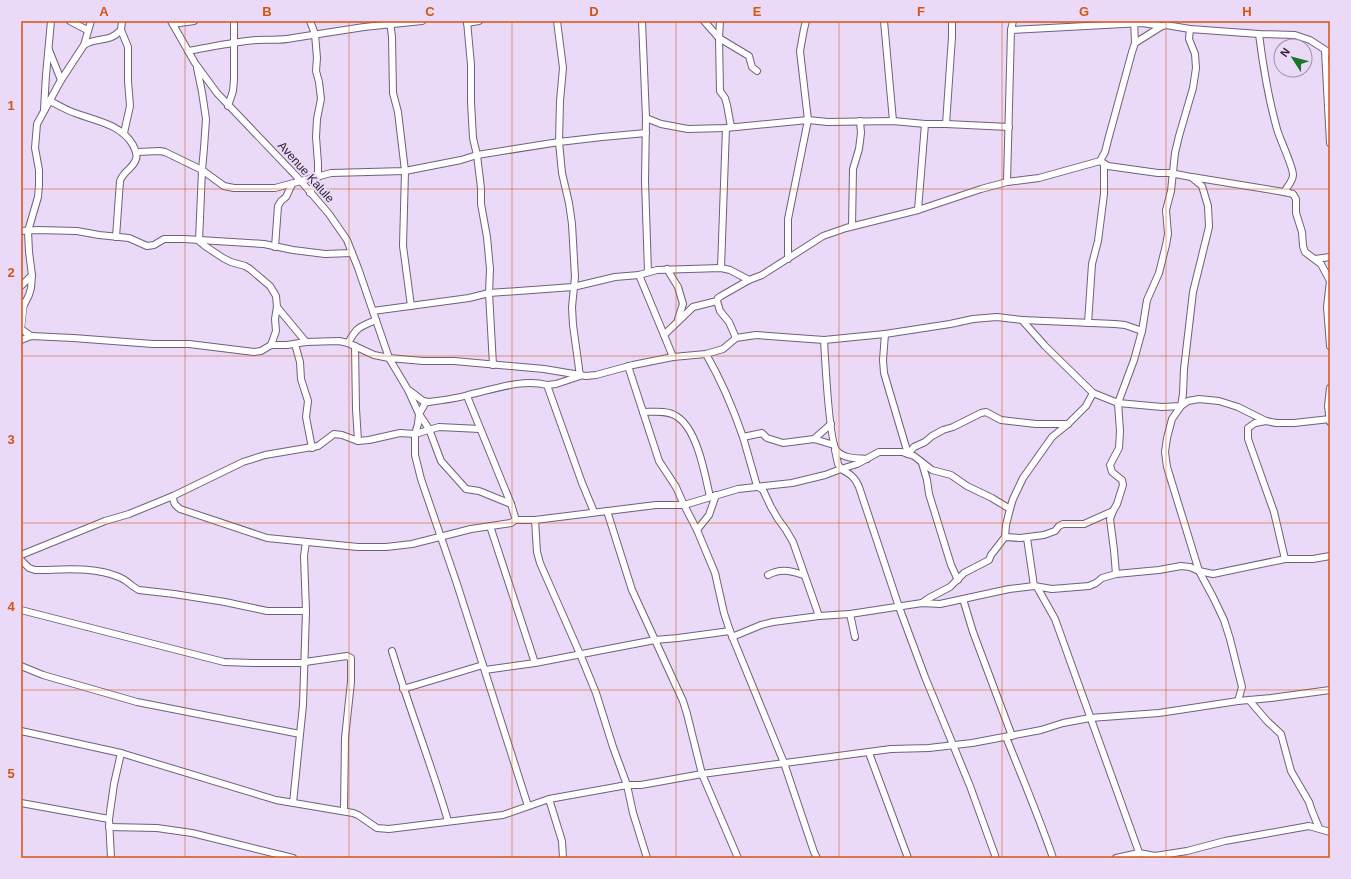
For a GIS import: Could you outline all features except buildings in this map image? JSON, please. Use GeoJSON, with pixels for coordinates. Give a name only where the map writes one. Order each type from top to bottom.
{"type":"FeatureCollection","features":[{"type":"Feature","properties":{"kind":"street"},"geometry":{"type":"LineString","coordinates":[[44,110],[51,21]]}},
{"type":"Feature","properties":{"kind":"street"},"geometry":{"type":"LineString","coordinates":[[70,21],[87,30]]}},
{"type":"Feature","properties":{"kind":"street"},"geometry":{"type":"LineString","coordinates":[[31,336],[21,328],[22,305],[29,295],[32,275],[28,231],[38,197],[39,170],[35,148],[37,124],[61,80],[84,45],[87,30],[91,21]]}},
{"type":"Feature","properties":{"kind":"street"},"geometry":{"type":"LineString","coordinates":[[122,21],[121,30],[128,47],[130,106],[124,133]]}},
{"type":"Feature","properties":{"kind":"street"},"geometry":{"type":"LineString","coordinates":[[172,22],[194,21]]}},
{"type":"Feature","properties":{"kind":"street"},"geometry":{"type":"LineString","coordinates":[[228,106],[233,91],[234,21]]}},
{"type":"Feature","properties":{"kind":"street"},"geometry":{"type":"LineString","coordinates":[[310,21],[315,34],[317,58],[316,71],[321,99],[317,119],[316,137],[318,176],[310,193]]}},
{"type":"Feature","properties":{"kind":"street"},"geometry":{"type":"LineString","coordinates":[[188,51],[234,43],[258,40],[285,40],[390,23],[422,21]]}},
{"type":"Feature","properties":{"kind":"street"},"geometry":{"type":"LineString","coordinates":[[479,21],[467,22],[472,65],[473,138],[477,155],[481,188],[481,204],[488,237],[493,365]]}},
{"type":"Feature","properties":{"kind":"street"},"geometry":{"type":"LineString","coordinates":[[557,21],[563,68],[560,101],[559,142],[562,173],[572,224],[575,277],[573,287],[573,325],[580,376]]}},
{"type":"Feature","properties":{"kind":"street"},"geometry":{"type":"LineString","coordinates":[[642,21],[646,118],[645,181],[648,272]]}},
{"type":"Feature","properties":{"kind":"street"},"geometry":{"type":"LineString","coordinates":[[704,21],[718,38],[749,56],[752,67],[757,71]]}},
{"type":"Feature","properties":{"kind":"street"},"geometry":{"type":"LineString","coordinates":[[720,21],[718,38],[720,91],[728,105],[729,128],[721,268]]}},
{"type":"Feature","properties":{"kind":"street"},"geometry":{"type":"LineString","coordinates":[[788,259],[788,219],[808,120],[800,51],[806,21]]}},
{"type":"Feature","properties":{"kind":"street"},"geometry":{"type":"LineString","coordinates":[[884,21],[893,121]]}},
{"type":"Feature","properties":{"kind":"street"},"geometry":{"type":"LineString","coordinates":[[946,124],[952,21]]}},
{"type":"Feature","properties":{"kind":"street"},"geometry":{"type":"LineString","coordinates":[[1008,182],[1011,30],[1013,21]]}},
{"type":"Feature","properties":{"kind":"street","name":"Avenue Kalule"},"geometry":{"type":"LineString","coordinates":[[172,22],[207,81],[228,106],[300,180],[340,229],[352,252],[389,358],[408,390],[419,414],[429,429],[441,461],[466,489],[479,491],[511,504]]}},
{"type":"Feature","properties":{"kind":"street"},"geometry":{"type":"LineString","coordinates":[[1011,30],[1134,22],[1162,26],[1171,25],[1190,29],[1295,35],[1310,40],[1328,52],[1330,143]]}},
{"type":"Feature","properties":{"kind":"street"},"geometry":{"type":"LineString","coordinates":[[1088,323],[1092,264],[1098,241],[1104,194],[1102,162],[1135,43],[1134,22]]}},
{"type":"Feature","properties":{"kind":"street"},"geometry":{"type":"LineString","coordinates":[[390,23],[393,93],[398,112],[405,171],[402,246],[411,306]]}},
{"type":"Feature","properties":{"kind":"street"},"geometry":{"type":"LineString","coordinates":[[1135,43],[1162,26]]}},
{"type":"Feature","properties":{"kind":"street"},"geometry":{"type":"LineString","coordinates":[[1116,574],[1110,519],[1123,485],[1122,480],[1112,472],[1110,465],[1119,448],[1120,431],[1118,404],[1134,360],[1142,331],[1147,300],[1159,273],[1165,250],[1168,234],[1166,210],[1171,191],[1179,136],[1195,78],[1196,60],[1190,39],[1190,29]]}},
{"type":"Feature","properties":{"kind":"street"},"geometry":{"type":"LineString","coordinates":[[84,45],[88,42],[114,36],[121,30]]}},
{"type":"Feature","properties":{"kind":"street"},"geometry":{"type":"LineString","coordinates":[[1259,34],[1266,81],[1277,129],[1292,169],[1293,176],[1284,192]]}},
{"type":"Feature","properties":{"kind":"street"},"geometry":{"type":"LineString","coordinates":[[48,48],[61,80]]}},
{"type":"Feature","properties":{"kind":"street"},"geometry":{"type":"LineString","coordinates":[[195,63],[205,112],[199,241]]}},
{"type":"Feature","properties":{"kind":"street"},"geometry":{"type":"LineString","coordinates":[[50,101],[76,113],[97,120],[124,133],[137,152],[137,158],[133,166],[122,175],[120,181],[116,236]]}},
{"type":"Feature","properties":{"kind":"street"},"geometry":{"type":"LineString","coordinates":[[646,118],[661,124],[688,129],[729,128],[808,120],[828,122],[893,121],[925,124],[1009,127]]}},
{"type":"Feature","properties":{"kind":"street"},"geometry":{"type":"LineString","coordinates":[[852,226],[853,169],[859,149],[861,132],[860,121]]}},
{"type":"Feature","properties":{"kind":"street"},"geometry":{"type":"LineString","coordinates":[[918,210],[925,124]]}},
{"type":"Feature","properties":{"kind":"street"},"geometry":{"type":"LineString","coordinates":[[137,152],[160,151],[202,170],[224,186],[275,188],[292,184],[300,180],[331,173],[405,171],[461,160],[477,155],[559,142],[646,133]]}},
{"type":"Feature","properties":{"kind":"street"},"geometry":{"type":"LineString","coordinates":[[664,335],[693,307],[717,301],[721,296],[749,280],[762,275],[823,236],[852,226],[918,210],[981,189],[1008,182],[1039,178],[1102,162],[1108,166],[1173,174],[1293,194],[1296,198],[1297,218],[1302,232],[1305,252],[1321,264],[1330,280],[1327,307],[1330,346]]}},
{"type":"Feature","properties":{"kind":"street"},"geometry":{"type":"LineString","coordinates":[[1191,177],[1202,186],[1208,206],[1209,227],[1193,292],[1183,394],[1180,406],[1172,419],[1165,452],[1167,467],[1199,571],[1224,620],[1230,639],[1242,687],[1238,701]]}},
{"type":"Feature","properties":{"kind":"street"},"geometry":{"type":"LineString","coordinates":[[275,246],[278,206],[286,197],[292,184]]}},
{"type":"Feature","properties":{"kind":"street"},"geometry":{"type":"LineString","coordinates":[[21,231],[77,231],[129,238],[147,246],[154,245],[164,239],[184,239],[264,244],[293,250],[325,254],[352,252]]}},
{"type":"Feature","properties":{"kind":"street"},"geometry":{"type":"LineString","coordinates":[[199,241],[223,258],[250,269],[270,286],[276,296],[277,307],[275,319],[276,331],[271,345]]}},
{"type":"Feature","properties":{"kind":"street"},"geometry":{"type":"LineString","coordinates":[[1315,259],[1330,257]]}},
{"type":"Feature","properties":{"kind":"street"},"geometry":{"type":"LineString","coordinates":[[373,311],[469,298],[489,293],[573,287],[615,277],[639,275],[667,269],[721,268],[730,270],[749,280]]}},
{"type":"Feature","properties":{"kind":"street"},"geometry":{"type":"LineString","coordinates":[[667,269],[678,287],[683,304],[678,320]]}},
{"type":"Feature","properties":{"kind":"street"},"geometry":{"type":"LineString","coordinates":[[21,286],[32,275]]}},
{"type":"Feature","properties":{"kind":"street"},"geometry":{"type":"LineString","coordinates":[[639,275],[673,357]]}},
{"type":"Feature","properties":{"kind":"street"},"geometry":{"type":"LineString","coordinates":[[717,301],[720,311],[729,322],[736,338]]}},
{"type":"Feature","properties":{"kind":"street"},"geometry":{"type":"LineString","coordinates":[[683,304],[693,307]]}},
{"type":"Feature","properties":{"kind":"street"},"geometry":{"type":"LineString","coordinates":[[277,307],[306,342]]}},
{"type":"Feature","properties":{"kind":"street"},"geometry":{"type":"LineString","coordinates":[[21,340],[31,336],[73,338],[153,344],[189,344],[254,352],[261,351],[271,345],[306,342],[339,342],[348,343],[374,355],[389,358],[544,369],[580,376],[596,375],[628,366],[673,357],[706,354],[723,349],[736,338],[756,336],[824,340],[885,334],[973,319],[997,317],[1022,320],[1124,325],[1142,331]]}},
{"type":"Feature","properties":{"kind":"street"},"geometry":{"type":"LineString","coordinates":[[348,343],[355,331],[360,327],[376,320]]}},
{"type":"Feature","properties":{"kind":"street"},"geometry":{"type":"LineString","coordinates":[[1022,320],[1045,346],[1093,393],[1118,404],[1162,407],[1180,406],[1188,401],[1199,399],[1219,401],[1238,407],[1266,421],[1276,423],[1330,421],[1328,406],[1330,388]]}},
{"type":"Feature","properties":{"kind":"street"},"geometry":{"type":"LineString","coordinates":[[885,334],[883,360],[884,373],[908,454]]}},
{"type":"Feature","properties":{"kind":"street"},"geometry":{"type":"LineString","coordinates":[[824,340],[831,424],[835,454],[838,464],[841,469],[856,479],[924,677],[954,745],[996,858]]}},
{"type":"Feature","properties":{"kind":"street"},"geometry":{"type":"LineString","coordinates":[[295,344],[300,362],[301,379],[308,401],[306,416],[312,448]]}},
{"type":"Feature","properties":{"kind":"street"},"geometry":{"type":"LineString","coordinates":[[355,346],[358,441]]}},
{"type":"Feature","properties":{"kind":"street"},"geometry":{"type":"LineString","coordinates":[[706,354],[723,386],[733,410],[743,436],[757,486],[763,490],[778,519],[793,542],[819,616]]}},
{"type":"Feature","properties":{"kind":"street"},"geometry":{"type":"LineString","coordinates":[[628,366],[659,461],[676,487],[697,530],[715,573],[724,613],[731,634],[784,763],[817,858]]}},
{"type":"Feature","properties":{"kind":"street"},"geometry":{"type":"LineString","coordinates":[[408,390],[426,402],[467,396],[508,385],[535,383],[547,385],[556,384],[580,376]]}},
{"type":"Feature","properties":{"kind":"street"},"geometry":{"type":"LineString","coordinates":[[547,385],[594,512]]}},
{"type":"Feature","properties":{"kind":"street"},"geometry":{"type":"LineString","coordinates":[[922,603],[950,587],[964,573],[989,560],[991,555],[1005,537],[1006,525],[1013,499],[1023,478],[1052,437],[1086,406],[1093,393]]}},
{"type":"Feature","properties":{"kind":"street"},"geometry":{"type":"LineString","coordinates":[[467,396],[511,504],[515,517],[514,520]]}},
{"type":"Feature","properties":{"kind":"street"},"geometry":{"type":"LineString","coordinates":[[426,402],[419,414],[415,434],[415,455],[421,479],[499,711],[528,806]]}},
{"type":"Feature","properties":{"kind":"street"},"geometry":{"type":"LineString","coordinates":[[643,412],[676,415],[684,423],[696,443],[713,496],[709,515],[697,530]]}},
{"type":"Feature","properties":{"kind":"street"},"geometry":{"type":"LineString","coordinates":[[908,454],[914,447],[925,442],[932,436],[981,412],[986,412],[1001,420],[1036,424],[1068,424]]}},
{"type":"Feature","properties":{"kind":"street"},"geometry":{"type":"LineString","coordinates":[[1266,421],[1255,423],[1248,428],[1248,439],[1274,512],[1285,559]]}},
{"type":"Feature","properties":{"kind":"street"},"geometry":{"type":"LineString","coordinates":[[814,439],[831,424]]}},
{"type":"Feature","properties":{"kind":"street"},"geometry":{"type":"LineString","coordinates":[[21,556],[105,521],[129,514],[173,496],[243,462],[265,455],[312,448],[318,446],[334,434],[342,435],[358,441],[400,433],[415,434],[429,429],[446,427],[480,428]]}},
{"type":"Feature","properties":{"kind":"street"},"geometry":{"type":"LineString","coordinates":[[743,436],[762,433],[767,438],[783,443],[814,439],[835,447],[840,454],[848,457],[867,459]]}},
{"type":"Feature","properties":{"kind":"street"},"geometry":{"type":"LineString","coordinates":[[173,496],[172,501],[175,506],[185,511],[267,538],[386,547],[412,544],[441,538],[455,533],[511,523],[514,520],[535,520],[656,505],[684,505],[738,489],[792,483],[825,475],[857,464],[879,452],[902,452],[914,456],[932,470],[951,475],[967,486],[992,498],[1010,509]]}},
{"type":"Feature","properties":{"kind":"street"},"geometry":{"type":"LineString","coordinates":[[922,463],[929,494],[951,566],[958,580]]}},
{"type":"Feature","properties":{"kind":"street"},"geometry":{"type":"LineString","coordinates":[[852,475],[857,464]]}},
{"type":"Feature","properties":{"kind":"street"},"geometry":{"type":"LineString","coordinates":[[607,511],[632,590],[676,685],[687,714],[702,774],[738,858]]}},
{"type":"Feature","properties":{"kind":"street"},"geometry":{"type":"LineString","coordinates":[[1005,537],[1027,538],[1044,535],[1055,531],[1059,526],[1064,524],[1084,524],[1113,511]]}},
{"type":"Feature","properties":{"kind":"street"},"geometry":{"type":"LineString","coordinates":[[535,520],[537,552],[540,563],[596,693],[627,785],[633,813],[647,858]]}},
{"type":"Feature","properties":{"kind":"street"},"geometry":{"type":"LineString","coordinates":[[490,526],[535,663]]}},
{"type":"Feature","properties":{"kind":"street"},"geometry":{"type":"LineString","coordinates":[[1027,538],[1036,587],[1055,619],[1140,856]]}},
{"type":"Feature","properties":{"kind":"street"},"geometry":{"type":"LineString","coordinates":[[293,803],[300,734],[304,662],[306,611],[304,556],[306,542]]}},
{"type":"Feature","properties":{"kind":"street"},"geometry":{"type":"LineString","coordinates":[[403,689],[484,668],[535,663],[655,640],[731,634],[773,622],[819,616],[850,614],[922,603],[940,604],[1009,589],[1036,587],[1052,589],[1089,586],[1102,578],[1116,574],[1181,566],[1190,567],[1199,571],[1213,574],[1285,559],[1313,559],[1330,556]]}},
{"type":"Feature","properties":{"kind":"street"},"geometry":{"type":"LineString","coordinates":[[21,560],[30,568],[35,570],[88,569],[106,573],[123,578],[134,588],[139,590],[225,602],[266,611],[306,611]]}},
{"type":"Feature","properties":{"kind":"street"},"geometry":{"type":"LineString","coordinates":[[768,575],[776,571],[783,570],[804,575]]}},
{"type":"Feature","properties":{"kind":"street"},"geometry":{"type":"LineString","coordinates":[[963,599],[1026,788],[1040,819],[1053,858]]}},
{"type":"Feature","properties":{"kind":"street"},"geometry":{"type":"LineString","coordinates":[[21,610],[224,662],[304,662],[347,656],[351,658],[351,682],[345,738],[344,811]]}},
{"type":"Feature","properties":{"kind":"street"},"geometry":{"type":"LineString","coordinates":[[850,614],[855,637]]}},
{"type":"Feature","properties":{"kind":"street"},"geometry":{"type":"LineString","coordinates":[[392,651],[403,689],[435,779],[448,821]]}},
{"type":"Feature","properties":{"kind":"street"},"geometry":{"type":"LineString","coordinates":[[21,666],[137,702],[300,734]]}},
{"type":"Feature","properties":{"kind":"street"},"geometry":{"type":"LineString","coordinates":[[21,730],[121,753],[276,800],[344,811],[358,815],[377,828],[389,828],[503,815],[549,799],[627,785],[641,785],[702,774],[891,749],[929,748],[954,745],[1041,730],[1090,718],[1164,713],[1238,701],[1330,690]]}},
{"type":"Feature","properties":{"kind":"street"},"geometry":{"type":"LineString","coordinates":[[1249,700],[1280,734],[1291,771],[1309,802],[1319,828]]}},
{"type":"Feature","properties":{"kind":"street"},"geometry":{"type":"LineString","coordinates":[[111,858],[109,819],[114,784],[121,753]]}},
{"type":"Feature","properties":{"kind":"street"},"geometry":{"type":"LineString","coordinates":[[869,753],[908,858]]}},
{"type":"Feature","properties":{"kind":"street"},"geometry":{"type":"LineString","coordinates":[[549,799],[562,841],[563,858]]}},
{"type":"Feature","properties":{"kind":"street"},"geometry":{"type":"LineString","coordinates":[[21,803],[109,819]]}},
{"type":"Feature","properties":{"kind":"street"},"geometry":{"type":"LineString","coordinates":[[1116,858],[1155,856],[1187,851],[1226,841],[1309,826],[1330,832]]}},
{"type":"Feature","properties":{"kind":"street"},"geometry":{"type":"LineString","coordinates":[[109,827],[157,828],[192,833],[293,858]]}}]}
